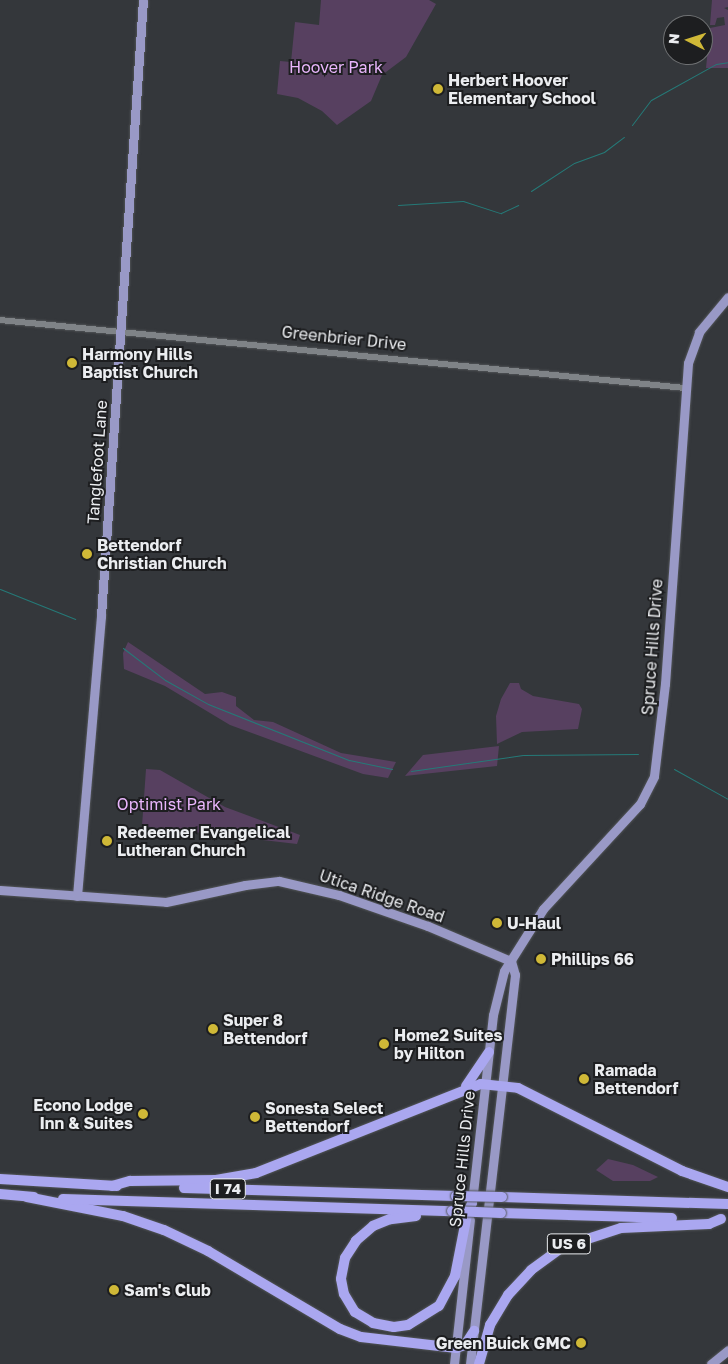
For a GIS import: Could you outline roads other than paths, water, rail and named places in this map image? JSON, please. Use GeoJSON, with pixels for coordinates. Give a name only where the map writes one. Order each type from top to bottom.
{"type":"FeatureCollection","features":[{"type":"Feature","properties":{"kind":"highway"},"geometry":{"type":"LineString","coordinates":[[466,1087],[489,1052]]}},
{"type":"Feature","properties":{"kind":"highway"},"geometry":{"type":"LineString","coordinates":[[112,1186],[130,1182],[216,1180],[262,1171],[466,1087],[485,1084],[518,1088],[682,1171],[728,1187]]}},
{"type":"Feature","properties":{"kind":"highway","name":"I 74"},"geometry":{"type":"LineString","coordinates":[[0,1179],[112,1186],[728,1204]]}},
{"type":"Feature","properties":{"kind":"highway","name":"I 74"},"geometry":{"type":"LineString","coordinates":[[0,1194],[27,1197],[452,1214],[473,1208],[501,1212],[724,1219]]}},
{"type":"Feature","properties":{"kind":"highway"},"geometry":{"type":"LineString","coordinates":[[27,1197],[123,1216],[164,1230],[208,1251],[351,1333],[382,1341],[456,1348],[465,1344],[474,1331]]}},
{"type":"Feature","properties":{"kind":"highway"},"geometry":{"type":"LineString","coordinates":[[452,1214],[396,1218],[373,1226],[361,1235],[348,1252],[341,1272],[344,1294],[355,1312],[372,1323],[394,1327],[414,1323],[434,1310],[452,1286],[466,1215],[473,1208]]}},
{"type":"Feature","properties":{"kind":"highway","name":"US 6"},"geometry":{"type":"LineString","coordinates":[[478,1364],[490,1325],[508,1295],[531,1270],[562,1247],[594,1234],[628,1227],[709,1224],[724,1219]]}},
{"type":"Feature","properties":{"kind":"main road","name":"Tanglefoot Lane"},"geometry":{"type":"LineString","coordinates":[[77,896],[101,616],[143,0]]}},
{"type":"Feature","properties":{"kind":"main road","name":"Spruce Hills Drive"},"geometry":{"type":"LineString","coordinates":[[454,1364],[473,1208],[485,1084],[498,987],[511,961],[543,909],[640,804],[654,776],[665,684],[688,363],[699,332],[728,297]]}},
{"type":"Feature","properties":{"kind":"main road","name":"Utica Ridge Road"},"geometry":{"type":"LineString","coordinates":[[0,890],[166,902],[245,885],[279,882],[339,895],[428,926],[511,961]]}},
{"type":"Feature","properties":{"kind":"main road","name":"Spruce Hills Drive"},"geometry":{"type":"LineString","coordinates":[[470,1364],[515,975],[511,961]]}},
{"type":"Feature","properties":{"kind":"main road"},"geometry":{"type":"LineString","coordinates":[[711,1364],[728,1350]]}},
{"type":"Feature","properties":{"kind":"street","name":"Greenbrier Drive"},"geometry":{"type":"LineString","coordinates":[[0,320],[685,388]]}},
{"type":"Feature","properties":{"kind":"waterway"},"geometry":{"type":"LineString","coordinates":[[632,125],[651,100],[716,64],[728,62]]}},
{"type":"Feature","properties":{"kind":"waterway"},"geometry":{"type":"LineString","coordinates":[[531,191],[574,163],[604,152],[624,137]]}},
{"type":"Feature","properties":{"kind":"waterway"},"geometry":{"type":"LineString","coordinates":[[398,205],[463,201],[501,213],[518,205]]}},
{"type":"Feature","properties":{"kind":"waterway"},"geometry":{"type":"LineString","coordinates":[[0,589],[75,619]]}},
{"type":"Feature","properties":{"kind":"waterway"},"geometry":{"type":"LineString","coordinates":[[123,648],[165,680],[208,704],[349,760],[392,769]]}},
{"type":"Feature","properties":{"kind":"waterway"},"geometry":{"type":"LineString","coordinates":[[411,771],[523,755],[638,754]]}},
{"type":"Feature","properties":{"kind":"waterway"},"geometry":{"type":"LineString","coordinates":[[674,769],[728,799]]}},
{"type":"Feature","properties":{"kind":"place","name":"Herbert Hoover Elementary School"},"geometry":{"type":"Point","coordinates":[438,89]}},
{"type":"Feature","properties":{"kind":"place","name":"Harmony Hills Baptist Church"},"geometry":{"type":"Point","coordinates":[72,363]}},
{"type":"Feature","properties":{"kind":"place","name":"Bettendorf Christian Church"},"geometry":{"type":"Point","coordinates":[87,554]}},
{"type":"Feature","properties":{"kind":"place","name":"Redeemer Evangelical Lutheran Church"},"geometry":{"type":"Point","coordinates":[107,841]}},
{"type":"Feature","properties":{"kind":"place","name":"U-Haul"},"geometry":{"type":"Point","coordinates":[497,923]}},
{"type":"Feature","properties":{"kind":"place","name":"Phillips 66"},"geometry":{"type":"Point","coordinates":[541,959]}},
{"type":"Feature","properties":{"kind":"place","name":"Super 8 Bettendorf"},"geometry":{"type":"Point","coordinates":[213,1029]}},
{"type":"Feature","properties":{"kind":"place","name":"Home2 Suites by Hilton"},"geometry":{"type":"Point","coordinates":[384,1044]}},
{"type":"Feature","properties":{"kind":"place","name":"Ramada Bettendorf"},"geometry":{"type":"Point","coordinates":[584,1079]}},
{"type":"Feature","properties":{"kind":"place","name":"Econo Lodge Inn & Suites"},"geometry":{"type":"Point","coordinates":[143,1114]}},
{"type":"Feature","properties":{"kind":"place","name":"Sonesta Select Bettendorf"},"geometry":{"type":"Point","coordinates":[255,1117]}},
{"type":"Feature","properties":{"kind":"place","name":"Sam's Club"},"geometry":{"type":"Point","coordinates":[114,1290]}},
{"type":"Feature","properties":{"kind":"place","name":"Green Buick GMC"},"geometry":{"type":"Point","coordinates":[581,1343]}},
{"type":"Feature","properties":{"kind":"park label","name":"Hoover Park"},"geometry":{"type":"Point","coordinates":[336,67]}},
{"type":"Feature","properties":{"kind":"park label","name":"Optimist Park"},"geometry":{"type":"Point","coordinates":[169,804]}}]}
